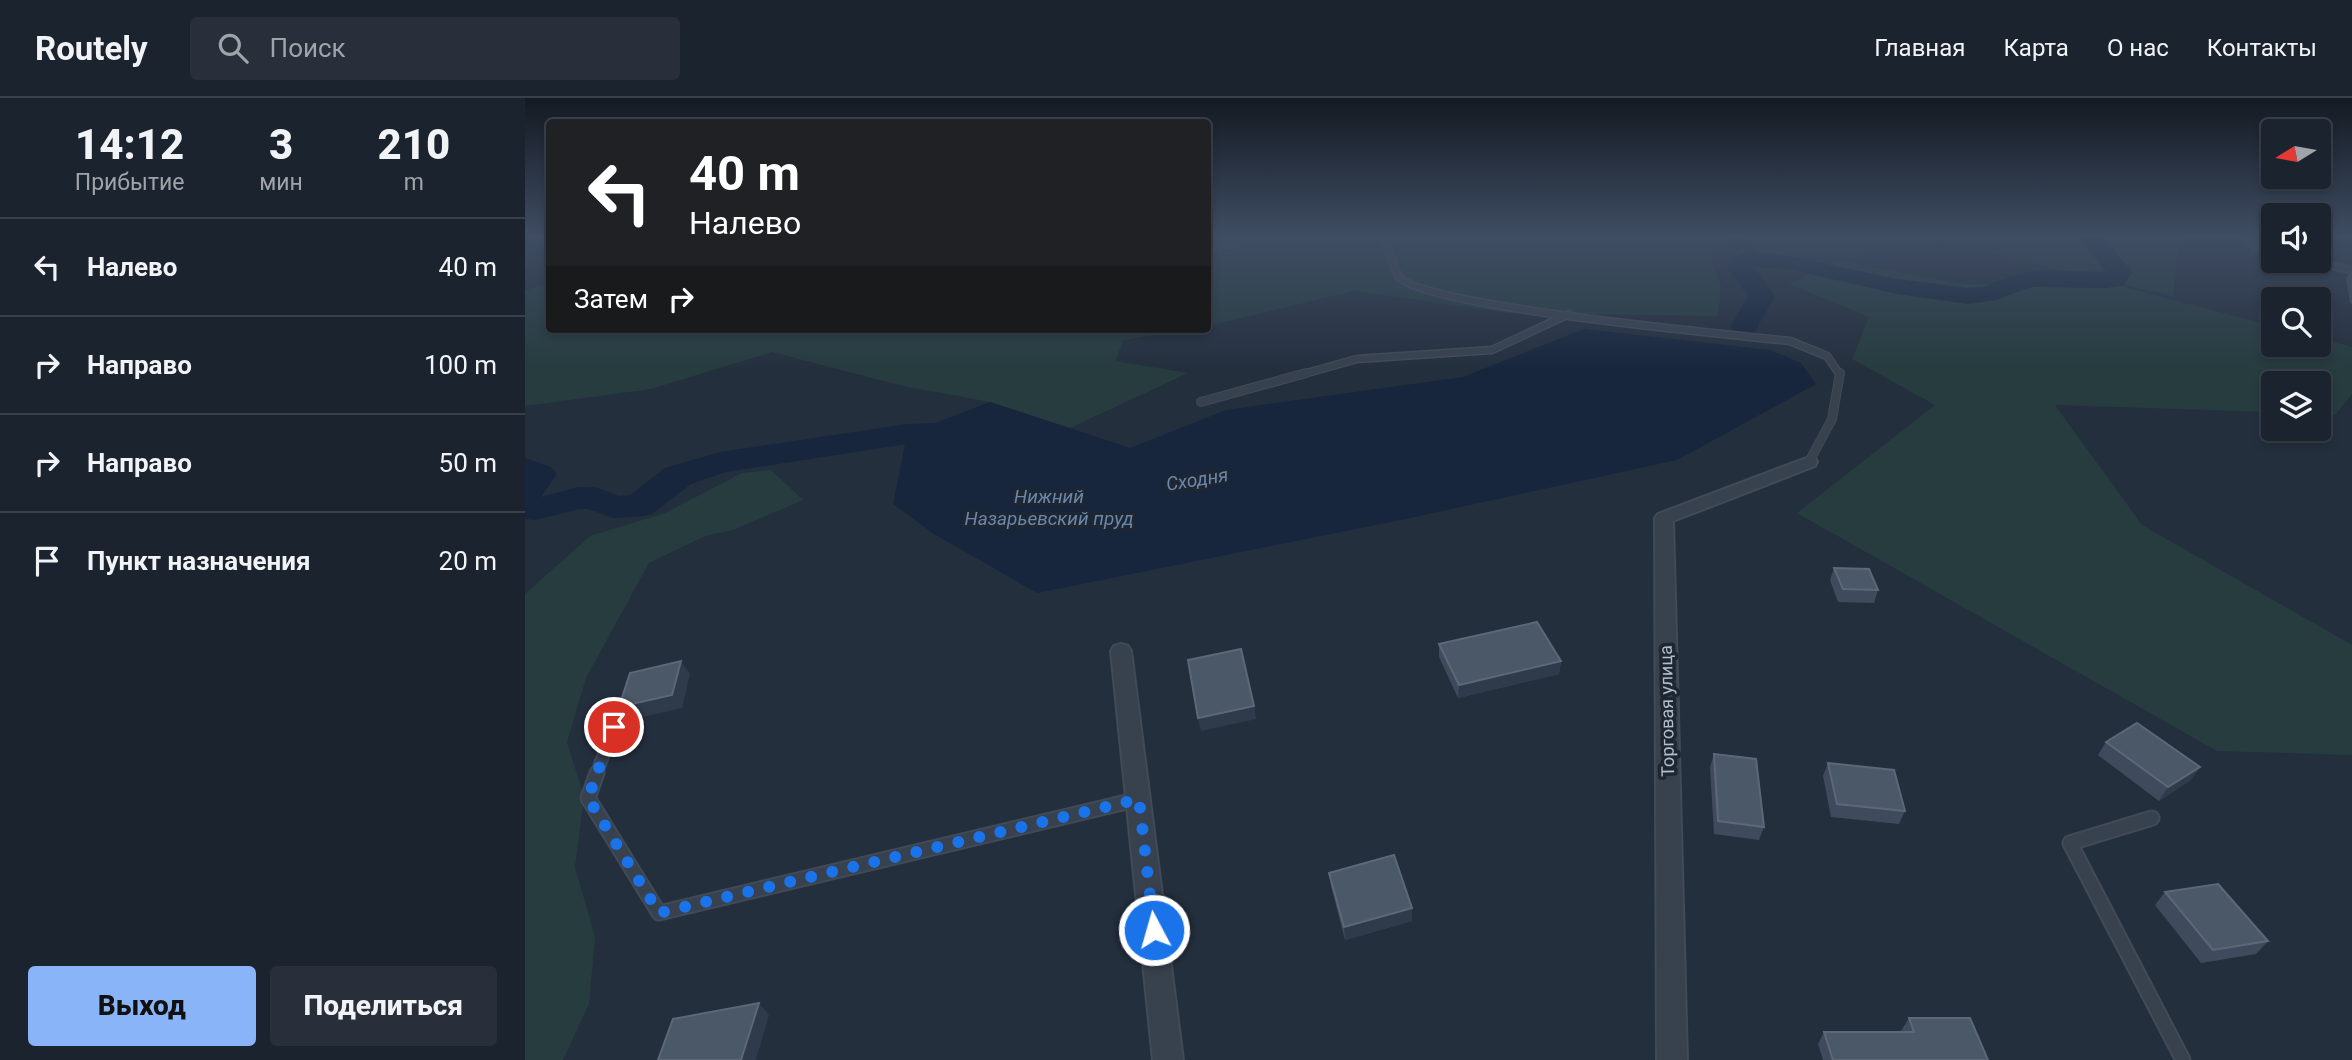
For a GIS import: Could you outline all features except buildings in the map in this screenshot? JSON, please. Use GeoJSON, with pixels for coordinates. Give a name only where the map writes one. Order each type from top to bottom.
{"type":"FeatureCollection","features":[{"type":"Feature","properties":{"kind":"street","name":"Торговая улица"},"geometry":{"type":"LineString","coordinates":[[1672,1060],[1664,518],[1809,462]]}},
{"type":"Feature","properties":{"kind":"street"},"geometry":{"type":"LineString","coordinates":[[1121,651],[1168,1060]]}},
{"type":"Feature","properties":{"kind":"lane"},"geometry":{"type":"LineString","coordinates":[[1402,281],[1417,290],[1476,303],[1790,341],[1827,356],[1840,373],[1832,419],[1809,462]]}},
{"type":"Feature","properties":{"kind":"lane"},"geometry":{"type":"LineString","coordinates":[[1201,402],[1357,359],[1492,350],[1569,314]]}},
{"type":"Feature","properties":{"kind":"lane"},"geometry":{"type":"LineString","coordinates":[[614,727],[588,798],[659,913],[1139,799]]}},
{"type":"Feature","properties":{"kind":"lane"},"geometry":{"type":"LineString","coordinates":[[2152,818],[2070,843],[2183,1060]]}},
{"type":"Feature","properties":{"kind":"green space"},"geometry":{"type":"Polygon","coordinates":[[[1211,281],[1719,281],[1721,286],[1718,316],[1509,313],[1353,291],[1211,325],[1211,281]]]}},
{"type":"Feature","properties":{"kind":"green space"},"geometry":{"type":"Polygon","coordinates":[[[1795,281],[1946,281],[1962,284],[2120,286],[2261,323],[2261,357],[2331,357],[2331,341],[2352,347],[2352,394],[2336,414],[2331,414],[2331,371],[2261,371],[2261,412],[2055,405],[2142,525],[2352,645],[2352,755],[2217,751],[1797,513],[1935,405],[1852,359],[1869,317],[1789,284],[1795,281]]]}},
{"type":"Feature","properties":{"kind":"green space"},"geometry":{"type":"Polygon","coordinates":[[[2109,281],[2175,281],[2173,296],[2109,281]]]}},
{"type":"Feature","properties":{"kind":"green space"},"geometry":{"type":"Polygon","coordinates":[[[546,284],[546,333],[1166,333],[1124,340],[1115,361],[1188,373],[1070,428],[990,402],[903,386],[772,352],[651,389],[525,406],[525,290],[546,284]]]}},
{"type":"Feature","properties":{"kind":"green space"},"geometry":{"type":"Polygon","coordinates":[[[771,470],[803,500],[733,530],[705,536],[649,563],[586,678],[567,742],[584,797],[575,867],[595,937],[589,1004],[563,1060],[525,1060],[525,594],[590,536],[665,513],[742,473],[771,470]]]}},
{"type":"Feature","properties":{"kind":"water","name":"Нижний Назарьевский пруд"},"geometry":{"type":"Polygon","coordinates":[[[1584,329],[1770,350],[1801,363],[1816,384],[1677,460],[1415,517],[1037,593],[934,534],[893,504],[907,434],[990,402],[1130,448],[1226,410],[1463,377],[1584,329]]]}},
{"type":"Feature","properties":{"kind":"waterway","name":"Сходня"},"geometry":{"type":"LineString","coordinates":[[1744,327],[1762,296],[1750,281]]}},
{"type":"Feature","properties":{"kind":"waterway","name":"Сходня"},"geometry":{"type":"LineString","coordinates":[[1874,281],[1968,296],[1987,294],[2025,281]]}},
{"type":"Feature","properties":{"kind":"waterway","name":"Сходня"},"geometry":{"type":"LineString","coordinates":[[525,508],[536,509],[578,498],[595,498],[613,507],[639,506],[678,476],[720,462],[907,434],[962,432]]}},
{"type":"Feature","properties":{"kind":"waterway","name":"Сходня"},"geometry":{"type":"LineString","coordinates":[[525,469],[539,474],[525,493]]}},
{"type":"Feature","properties":{"kind":"route"},"geometry":{"type":"LineString","coordinates":[[614,727],[588,798],[659,913],[1139,799],[1154,930]]}}]}
